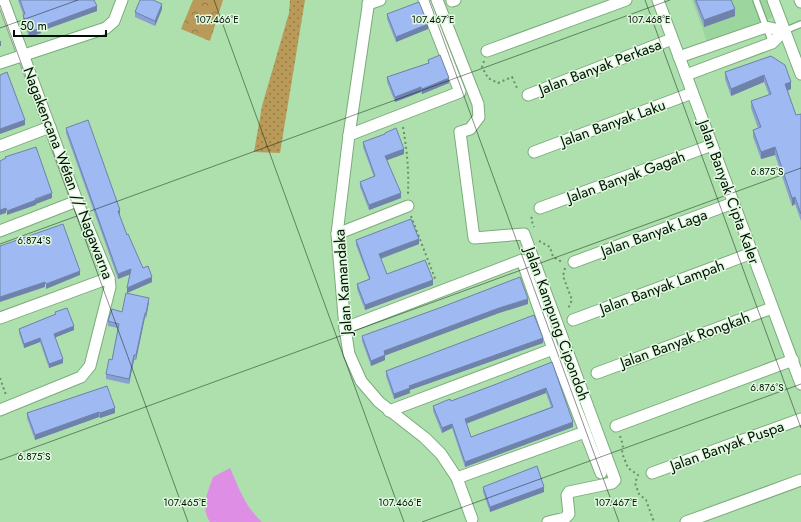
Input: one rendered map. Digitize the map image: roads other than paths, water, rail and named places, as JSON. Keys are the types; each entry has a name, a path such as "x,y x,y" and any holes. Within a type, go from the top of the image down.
{"street":[{"name":"Nagakencana Wétan // Nagawarna","path":"3,0 77,201 109,278 110,287 90,366 81,377 5,408"},
{"path":"0,63 23,54 106,28 114,21 122,0"},
{"path":"368,2 380,0"},
{"path":"349,135 460,92 424,0"},
{"name":"Jalan Kampung Cipondoh","path":"437,0 478,104 479,117 470,129 460,132 474,238 524,234 615,480 612,483 568,492 569,514 565,518 548,522"},
{"path":"487,52 626,0"},
{"name":"Jalan Banyak Cipta Kaler","path":"658,0 801,384"},
{"path":"772,0 801,74"},
{"name":"Jalan Kamandaka","path":"368,2 349,135 337,234 345,328 349,354 361,381 379,402 425,438 441,454 457,478 472,519"},
{"path":"679,57 766,27 784,31"},
{"path":"686,75 772,43 784,31"},
{"name":"Jalan Banyak Perkasa","path":"528,95 672,39"},
{"name":"Jalan Banyak Laku","path":"534,152 692,93"},
{"path":"0,146 50,127"},
{"name":"Jalan Banyak Gagah","path":"540,208 712,145"},
{"path":"0,231 77,201"},
{"name":"Jalan Banyak Laga","path":"574,262 733,204"},
{"path":"337,234 408,206"},
{"name":"Jalan Banyak Lampah","path":"573,320 752,254"},
{"path":"345,328 522,260 553,349 601,473"},
{"path":"0,318 109,278"},
{"name":"Jalan Banyak Rongkah","path":"597,373 772,308"},
{"path":"389,411 553,349"},
{"path":"616,426 793,360"},
{"name":"Jalan Banyak Puspa","path":"652,473 801,419"},
{"path":"457,478 585,432"},
{"path":"686,522 801,480"}],"lane":[{"path":"756,0 772,43"},
{"path":"784,31 801,24"}]}
